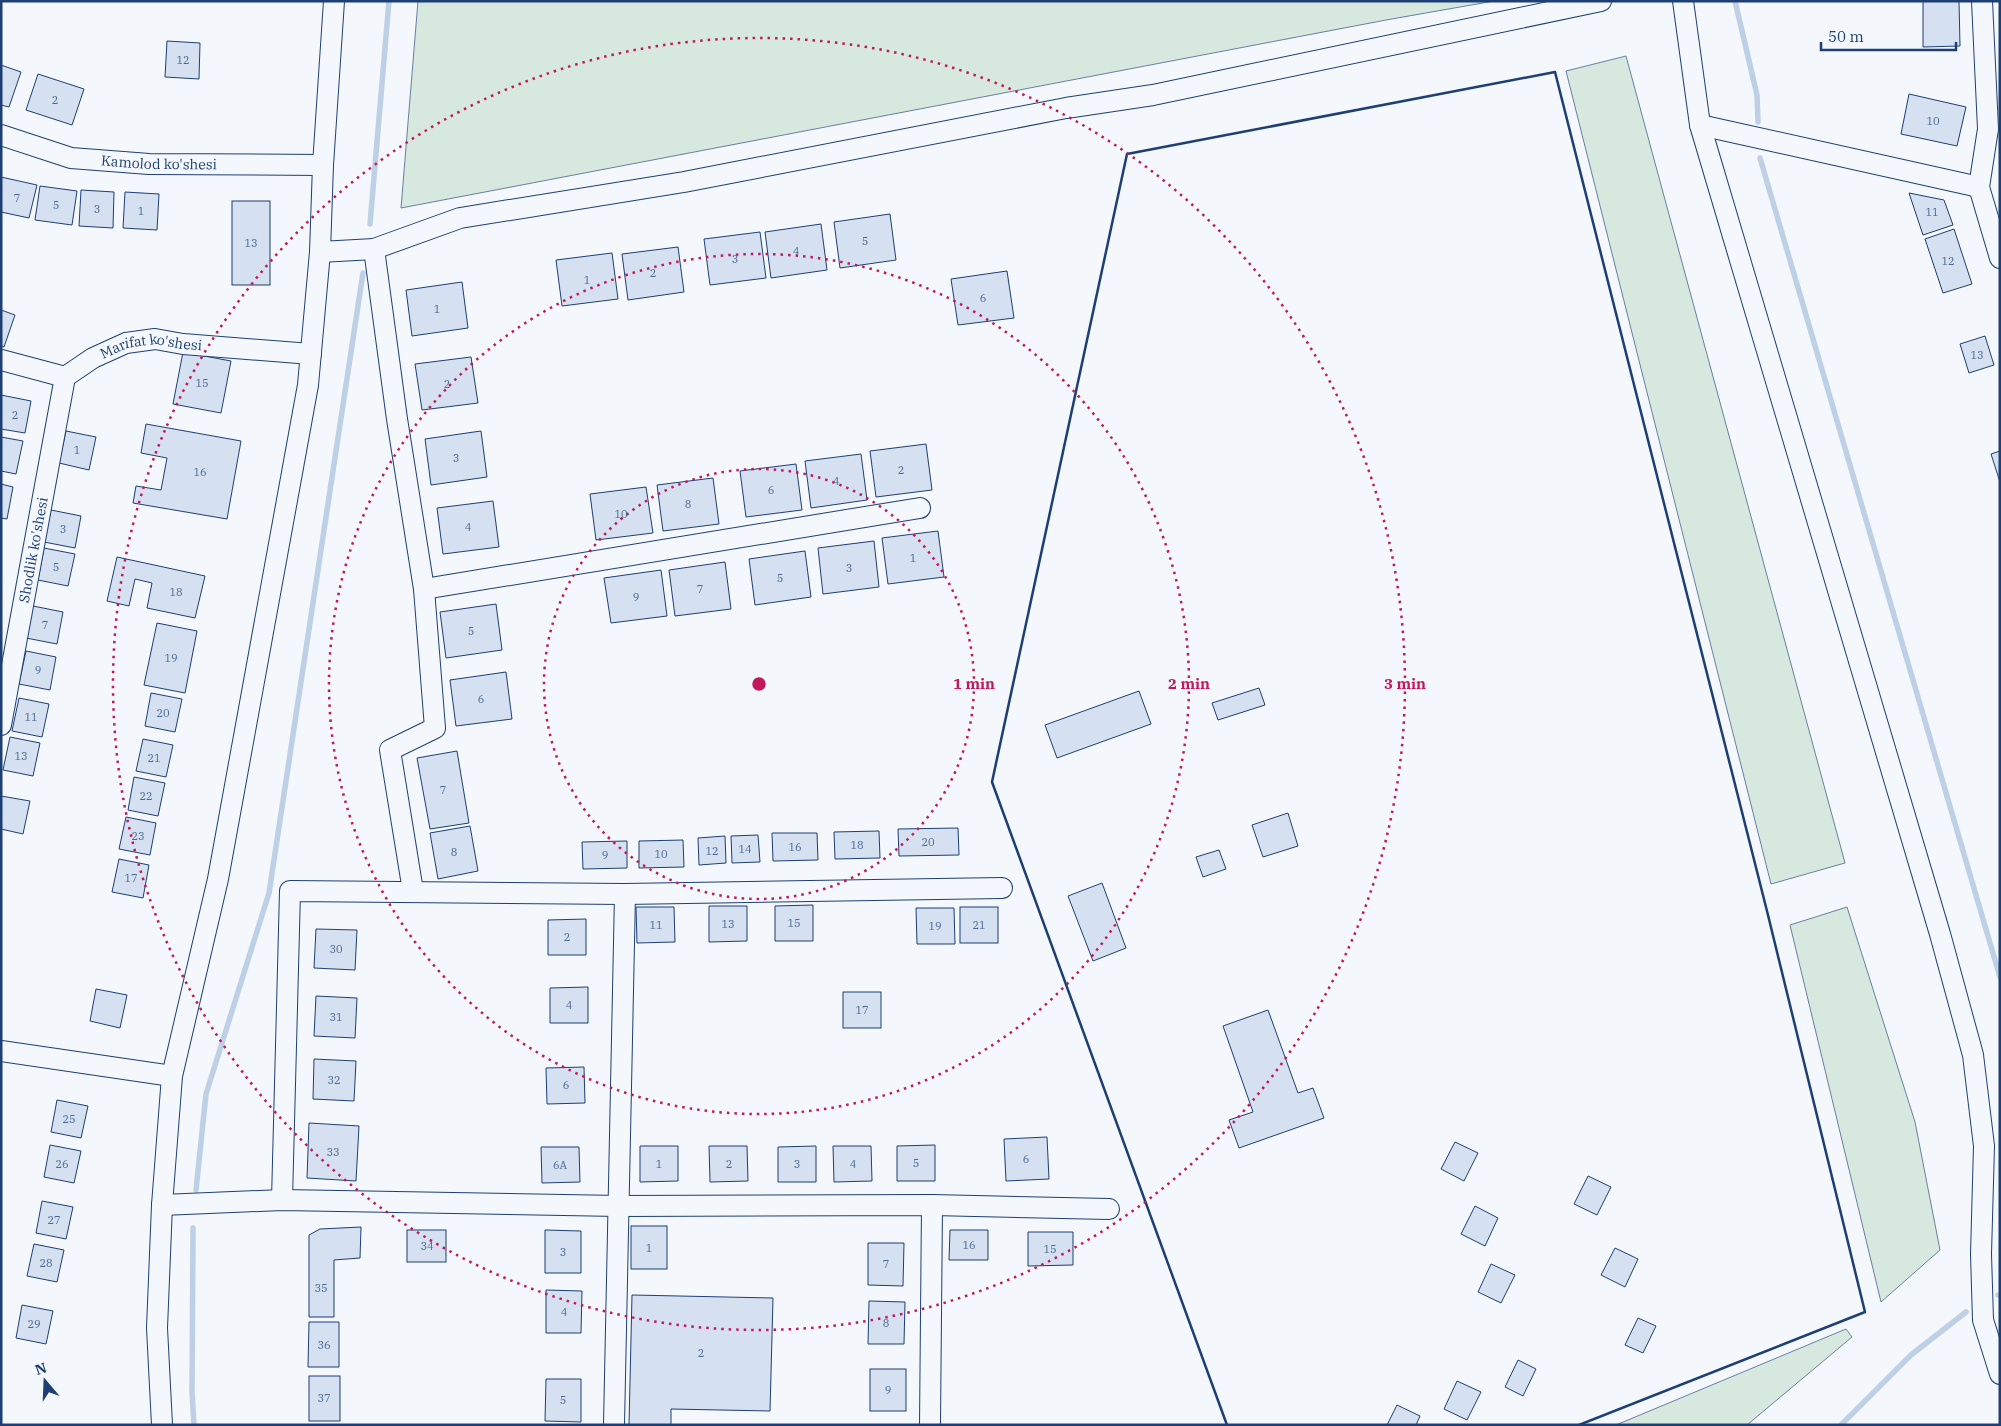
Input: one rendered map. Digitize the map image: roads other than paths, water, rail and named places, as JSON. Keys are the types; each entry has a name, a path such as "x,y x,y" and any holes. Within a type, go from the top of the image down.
{"street":[{"path":"162,1425 157,1328 162,1205 172,1076 219,870 308,385 320,252 323,165 334,1"},
{"path":"320,252 374,249 460,218 684,182 1066,108 1153,95 1602,1"},
{"path":"1683,1 1700,125 1940,934 1974,1055 1984,1146 1981,1254 1983,1320 2000,1374"},
{"path":"1988,7 1988,129 1979,187 2000,258"},
{"path":"1700,125 1979,187"},
{"name":"Kamolod ko'shesi","path":"1,135 71,158 149,164 323,165"},
{"path":"374,249 397,419 424,589 435,728 390,750 413,891"},
{"name":"Marifat ko'shesi","path":"65,376 92,358 126,343 154,339 183,344 311,354"},
{"path":"1,360 65,376"},
{"name":"Shodlik ko'shesi","path":"1,725 65,376"},
{"path":"424,589 920,508"},
{"path":"282,1200 290,891 625,894 1002,888"},
{"path":"614,1425 625,894"},
{"path":"1,1051 172,1076"},
{"path":"162,1205 282,1200 619,1206 932,1205 1109,1209"},
{"path":"930,1425 932,1205"}],"waterway":[{"path":"370,224 389,1"},
{"path":"1735,1 1757,95 1758,122"},
{"path":"1760,158 2000,977"},
{"path":"196,1190 206,1094 269,893 363,273"},
{"path":"193,1228 192,1392 194,1425"},
{"path":"1841,1425 1911,1355 1966,1312"}]}
